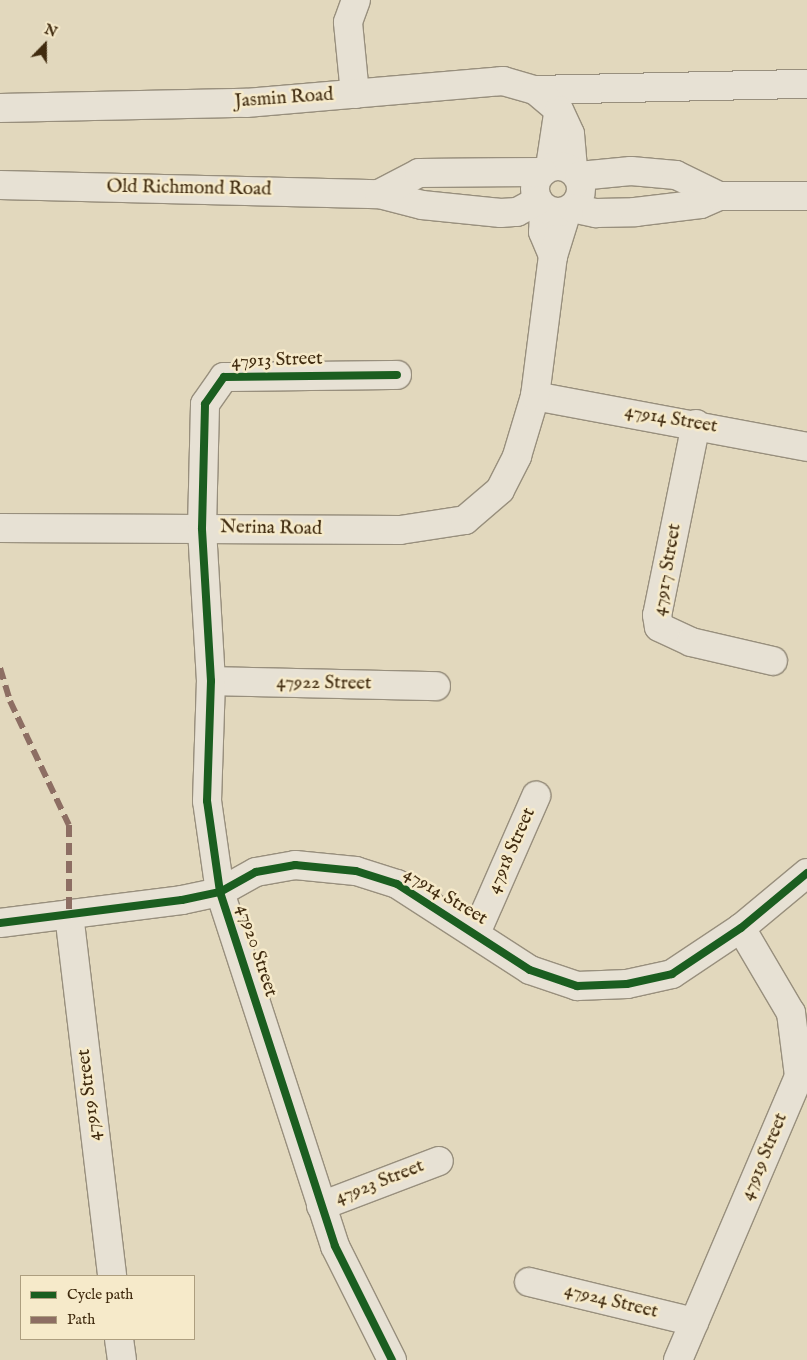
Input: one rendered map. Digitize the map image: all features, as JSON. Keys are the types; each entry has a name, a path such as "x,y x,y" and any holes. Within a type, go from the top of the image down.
{"street":[{"path":"355,94 348,22 356,0"},
{"name":"Jasmin Road","path":"0,108 246,103 503,81 535,90 559,110 562,172"},
{"path":"535,90 807,84"},
{"name":"Old Richmond Road","path":"379,194 420,173 631,171 676,176 719,196"},
{"path":"534,396 553,256 555,207 535,186 562,172 582,193 555,207"},
{"name":"Old Richmond Road","path":"0,185 379,194 422,205 501,213 555,207 596,213 635,212 701,204 719,196 807,196"},
{"name":"47913 Street","path":"202,528 205,404 224,377 396,374"},
{"name":"47914 Street","path":"534,396 696,424 807,446"},
{"name":"Nerina Road","path":"0,528 400,530 465,520 500,490 518,456 534,396"},
{"name":"47917 Street","path":"696,424 658,615 659,627 691,642 774,661"},
{"name":"47920 Street","path":"202,528 212,681 207,801 220,892 335,1246 392,1360"},
{"name":"47922 Street","path":"212,681 436,686"},
{"name":"47918 Street","path":"476,933 536,796"},
{"name":"47914 Street","path":"0,923 220,892 256,872 295,865 356,870 396,884 476,933 530,970 577,986 627,984 672,974 741,928 807,873"},
{"name":"47919 Street","path":"69,914 112,1275"},
{"name":"47919 Street","path":"678,1360 799,1076 792,1013 741,928"},
{"name":"47923 Street","path":"321,1206 439,1161"},
{"name":"47924 Street","path":"529,1282 694,1322"},
{"path":"119,1340 122,1360"}],"marked path":[{"path":"0,668 10,701 69,825 69,914"}],"cycle path":[{"path":"392,1360 335,1246 220,892 207,801 211,681 202,528 205,404 224,377 397,375"},
{"path":"0,923 182,900 220,892 256,872 295,865 356,871 397,884 530,970 577,986 627,984 672,974 741,928 807,873"}]}
